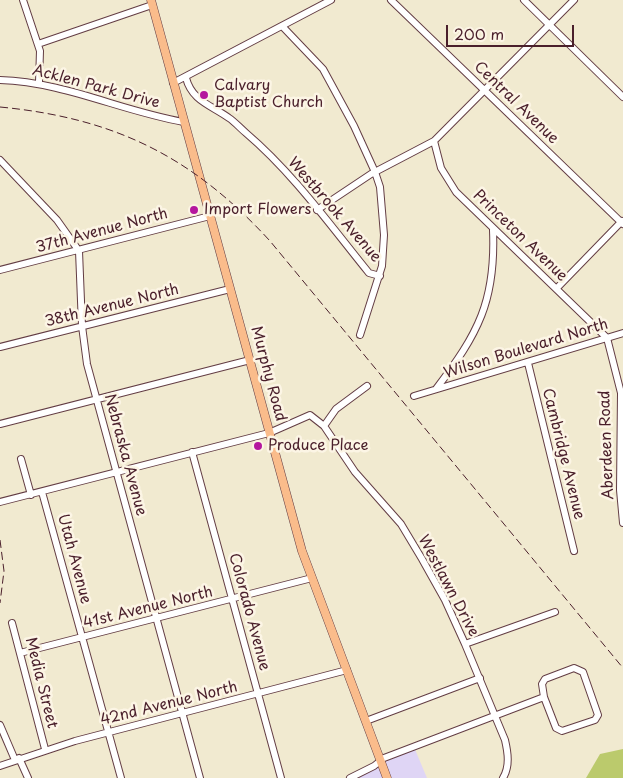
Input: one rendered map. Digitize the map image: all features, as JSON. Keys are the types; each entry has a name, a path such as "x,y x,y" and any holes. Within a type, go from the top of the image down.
{"main road":[{"name":"Murphy Road","path":"151,3 302,551 388,778"}],"street":[{"path":"24,0 41,56 39,82"},
{"path":"174,84 331,0"},
{"name":"Central Avenue","path":"391,0 622,222"},
{"path":"524,0 623,97"},
{"path":"317,210 375,172 434,142 450,123 485,91 574,0"},
{"path":"38,44 151,3"},
{"path":"282,26 323,69 354,126 375,172 384,212 384,235 380,276 360,335"},
{"name":"Westbrook Avenue","path":"186,78 192,93 198,100 229,118 258,143 290,177 370,272 380,276"},
{"name":"Acklen Park Drive","path":"0,80 39,82 159,118 184,122"},
{"name":"Princeton Avenue","path":"434,142 441,168 456,192 557,288 606,338"},
{"path":"0,160 56,220 79,251"},
{"name":"37th Avenue North","path":"0,270 210,216"},
{"path":"557,288 622,222"},
{"path":"436,389 462,356 476,333 484,312 492,277 494,230"},
{"name":"Nebraska Avenue","path":"79,251 82,326 88,364 200,778"},
{"name":"38th Avenue North","path":"0,347 230,289"},
{"name":"Wilson Boulevard North","path":"414,396 623,334"},
{"name":"Aberdeen Road","path":"606,338 622,393 620,490 623,523"},
{"path":"0,424 250,360"},
{"name":"Cambridge Avenue","path":"528,362 574,551"},
{"path":"0,502 270,433 310,415 324,426 336,409 367,386"},
{"name":"Westlawn Drive","path":"324,426 355,472 401,524 445,600 495,714 508,752 507,772 503,778"},
{"name":"Colorado Avenue","path":"192,452 281,778"},
{"path":"21,458 31,495"},
{"name":"Utah Avenue","path":"42,492 121,778"},
{"name":"41st Avenue North","path":"20,653 312,578"},
{"path":"465,644 555,612"},
{"name":"Media Street","path":"12,624 44,750"},
{"path":"574,668 579,668 598,715 595,720 562,730 556,728 544,697 542,684 545,680 574,668"},
{"name":"42nd Avenue North","path":"0,766 44,750 108,732 347,670"},
{"path":"366,721 480,678"},
{"path":"350,778 381,761 495,714 544,697"},
{"path":"0,725 28,778"}],"shaded area":[{"path":"414,747 427,778 350,778"}],"green space":[{"path":"623,749 623,778 586,778 600,754"}],"railway":[{"path":"0,107 41,112 79,121 115,132 148,146 180,164 241,211 270,241 623,668"},
{"path":"0,540 4,571 0,603"}],"place":[{"name":"Calvary Baptist Church","path":"204,95"},
{"name":"Import Flowers","path":"194,210"},
{"name":"Produce Place","path":"258,446"}]}
